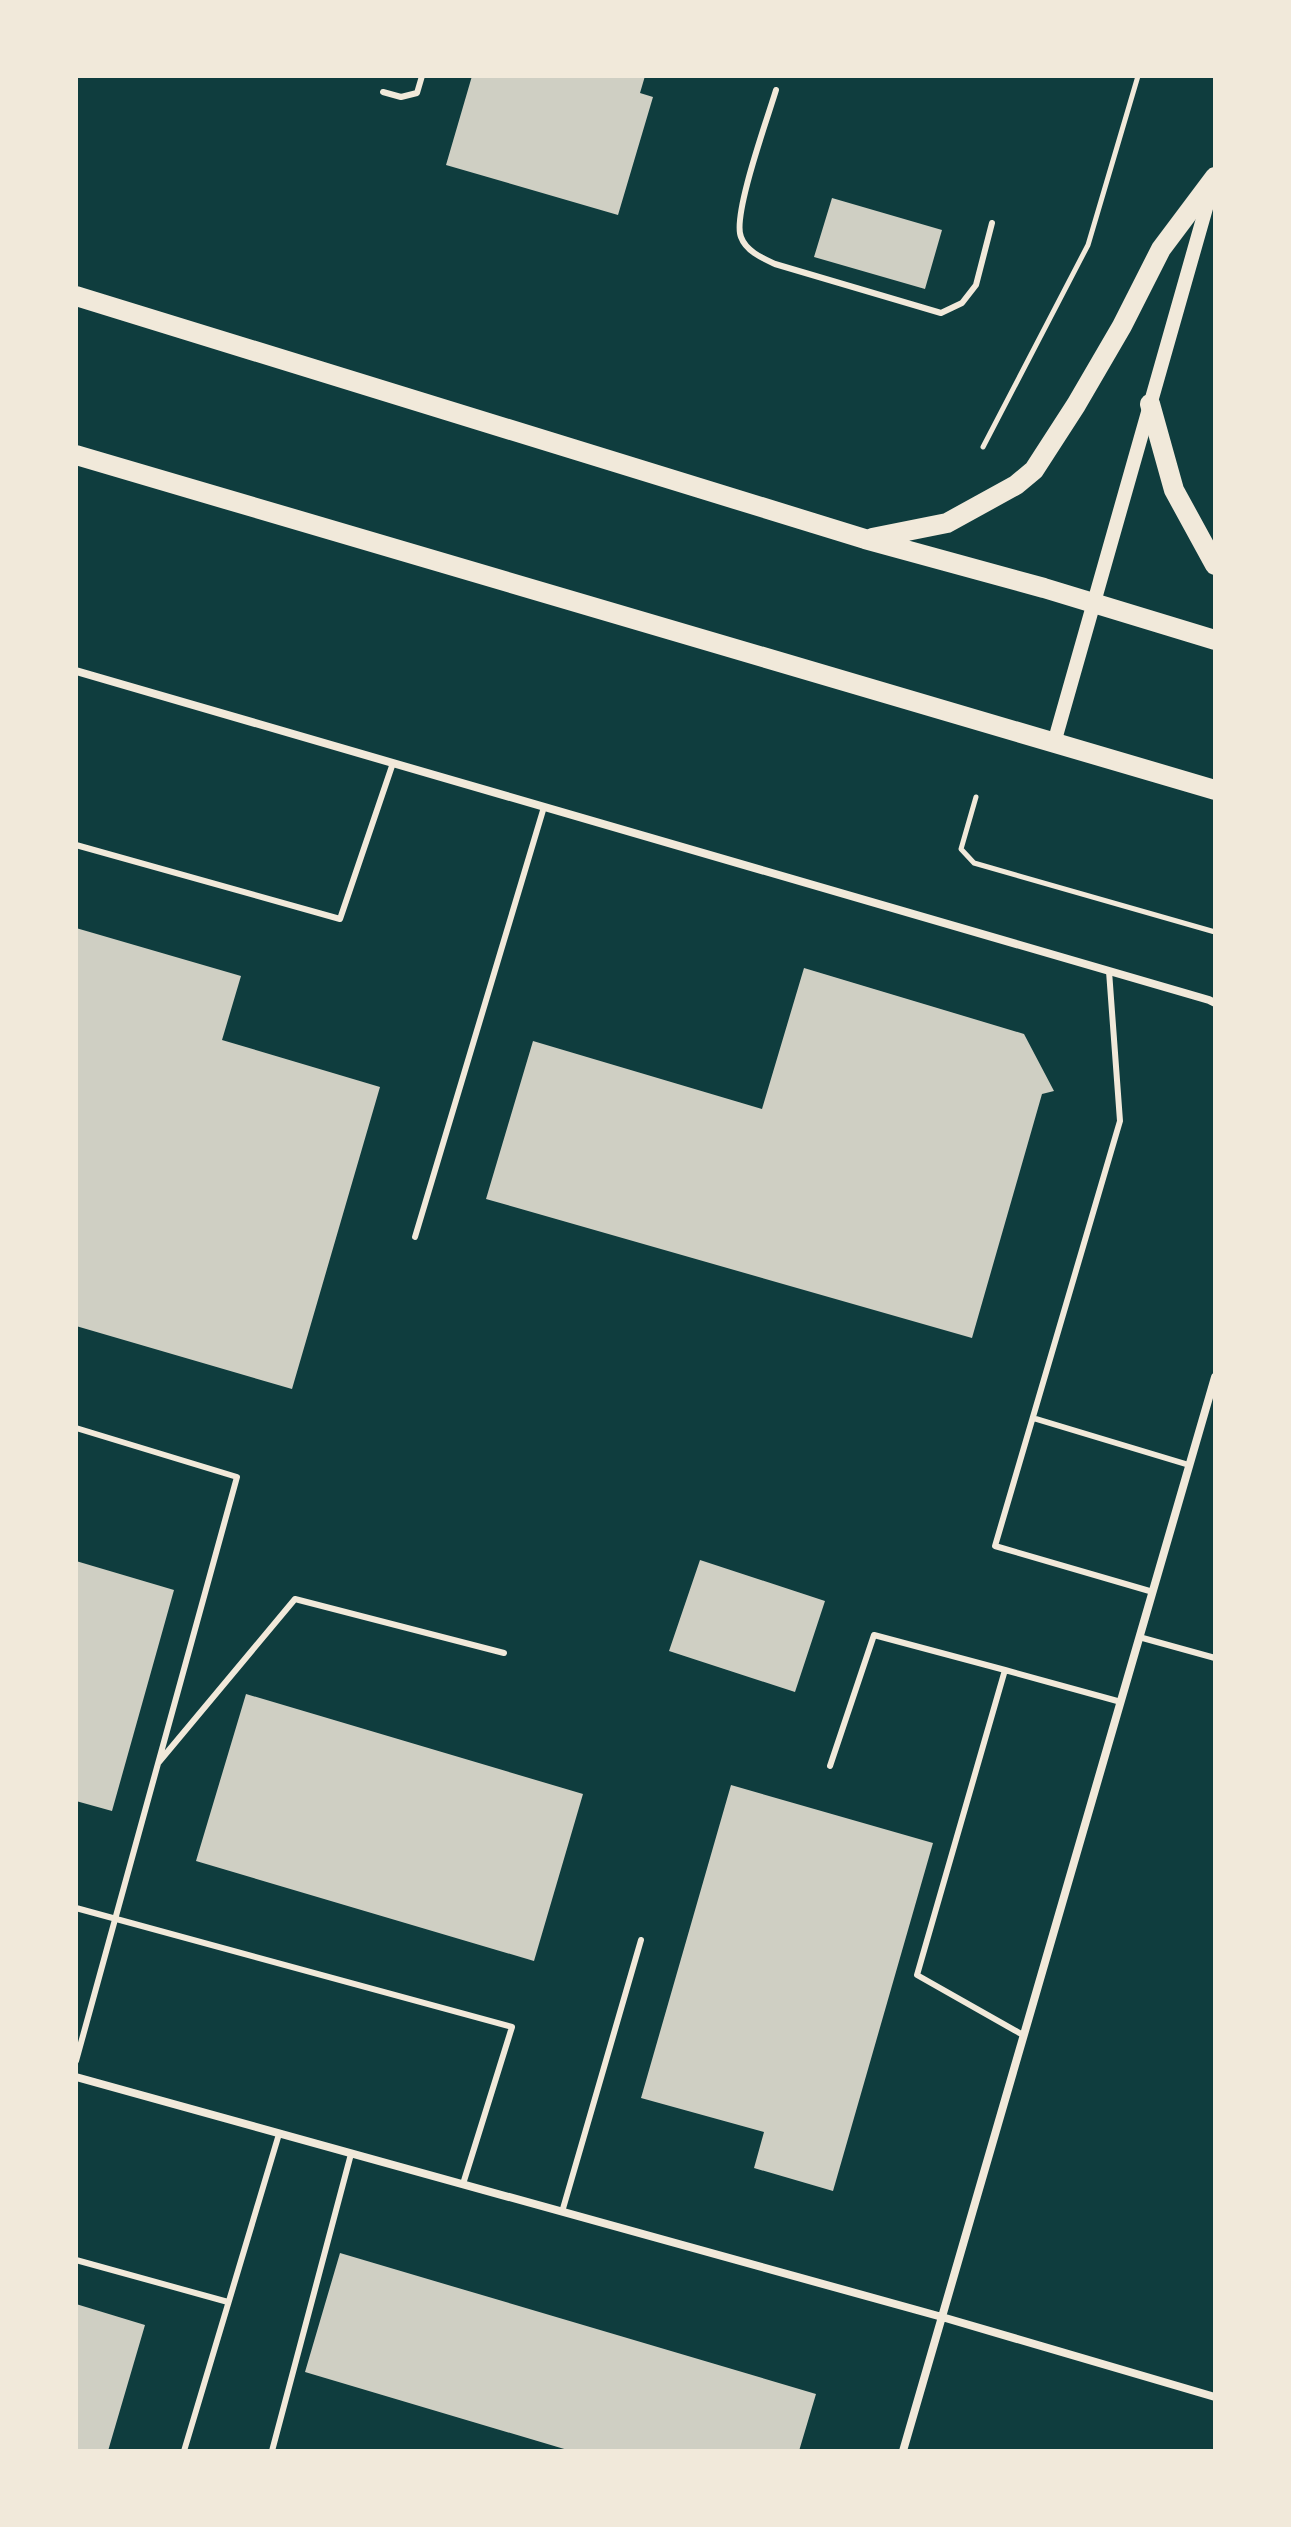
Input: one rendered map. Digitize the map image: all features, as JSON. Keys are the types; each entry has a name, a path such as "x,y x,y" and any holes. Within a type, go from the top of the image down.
{"main road":[{"path":"865,539 947,523 1016,485 1034,470 1122,326 1161,249 1215,176"},
{"path":"76,296 865,539 1215,640"},
{"path":"1150,404 1174,490 1215,565"},
{"path":"76,455 1215,790"}],"street":[{"path":"1054,743 1215,176"},
{"path":"76,671 1215,1003"},
{"path":"903,2451 1215,1377"},
{"path":"76,2077 942,2317 1215,2397"}],"lane":[{"path":"383,92 401,97 417,93 422,76"},
{"path":"776,90 740,213 740,237 754,254 775,264 941,313 962,303 976,285 992,223"},
{"path":"76,845 340,919 393,763"},
{"path":"415,1237 544,807"},
{"path":"1109,971 1120,1121 995,1546 1153,1592"},
{"path":"1033,1418 1189,1465"},
{"path":"76,1428 237,1477 76,2061"},
{"path":"157,1765 295,1599 504,1653"},
{"path":"830,1766 874,1635 1121,1702"},
{"path":"1139,1637 1215,1658"},
{"path":"1005,1670 917,1975 1023,2035"},
{"path":"76,1908 512,2027 463,2184"},
{"path":"562,2212 641,1940"},
{"path":"184,2451 279,2134"},
{"path":"272,2451 351,2154"},
{"path":"76,2260 228,2302"}],"path":[{"path":"983,447 1088,245 1138,76"},
{"path":"976,797 961,849 974,863 1215,932"}],"building":[{"path":"472,76 645,76 640,93 653,97 618,215 446,165"},
{"path":"832,198 942,230 925,289 814,257"},
{"path":"76,928 241,976 222,1040 380,1087 292,1389 76,1326"},
{"path":"804,968 1024,1034 1054,1091 1042,1094 972,1338 486,1199 533,1041 762,1109"},
{"path":"700,1560 825,1601 795,1692 669,1651"},
{"path":"76,1561 174,1590 112,1811 76,1801"},
{"path":"246,1694 583,1794 534,1961 196,1861"},
{"path":"731,1785 933,1843 833,2191 754,2168 764,2132 641,2098"},
{"path":"340,2253 816,2394 799,2451 571,2451 305,2372"},
{"path":"76,2304 145,2325 108,2451 76,2451"}]}
